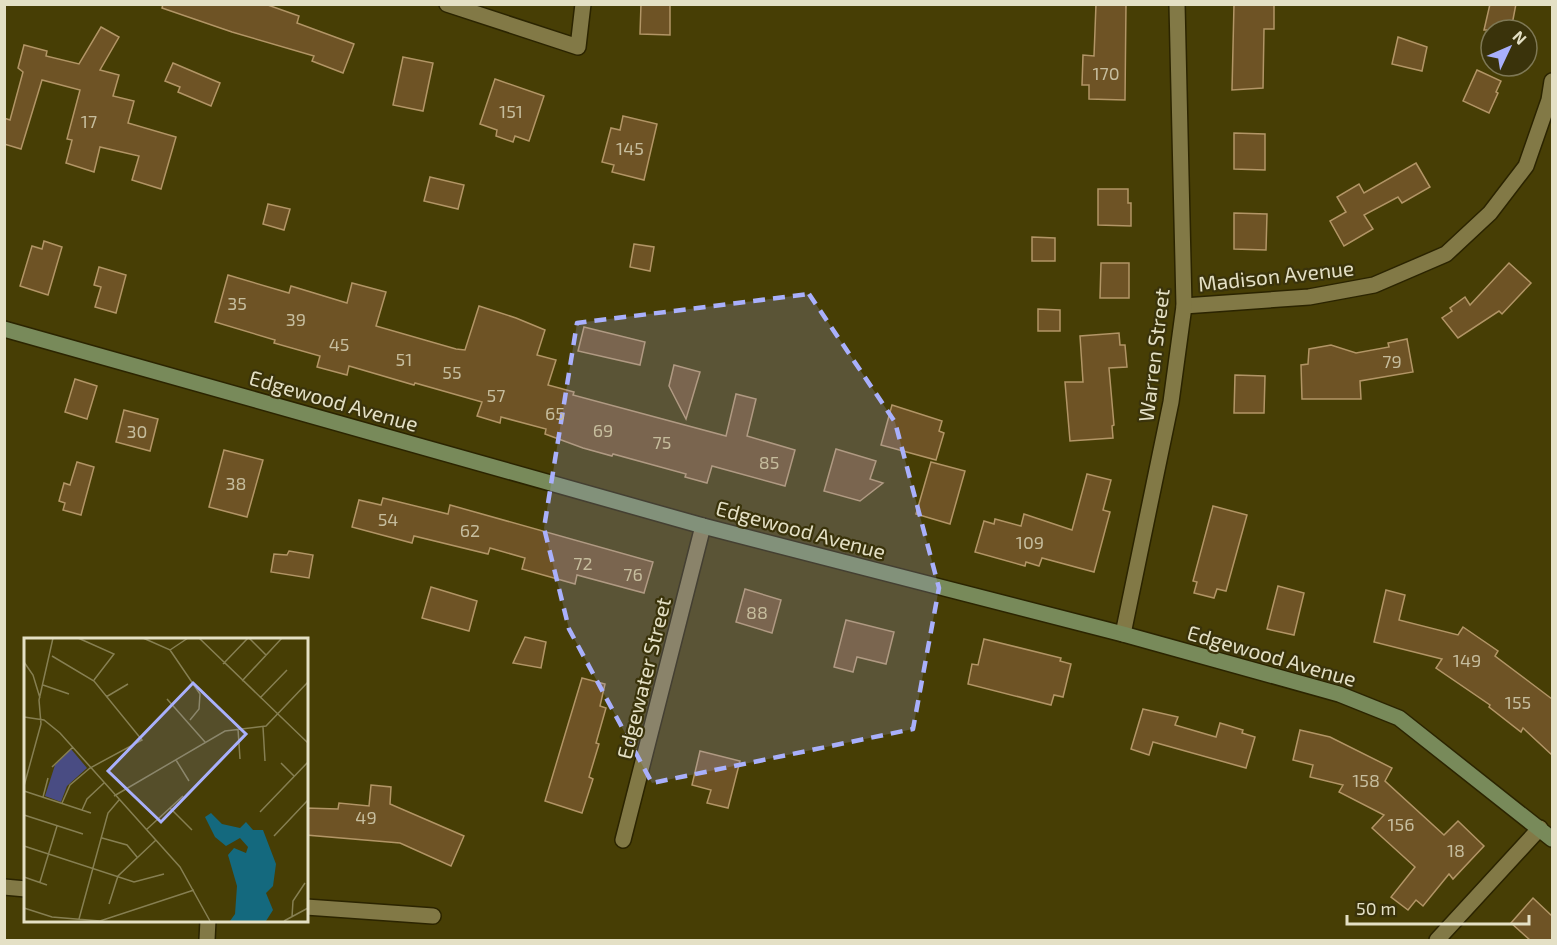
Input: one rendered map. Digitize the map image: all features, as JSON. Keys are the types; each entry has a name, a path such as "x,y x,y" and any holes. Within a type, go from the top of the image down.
{"street":[{"path":"447,4 578,47 583,4"},
{"name":"Warren Street","path":"1123,634 1172,402 1184,306 1177,4"},
{"name":"Madison Avenue","path":"1184,306 1309,297 1374,285 1446,254 1490,213 1526,166 1549,100 1552,81"},
{"name":"Edgewood Avenue","path":"4,329 703,526 1123,634 1339,694 1399,718 1552,839"},
{"name":"Edgewater Street","path":"623,840 703,526"},
{"path":"1437,940 1540,828"},
{"path":"4,887 24,889"},
{"path":"308,907 433,916"},
{"path":"207,940 208,921"}],"highlighted area":[{"path":"809,294 895,422 939,588 913,729 652,783 569,629 544,528 577,323"}],"building":[{"path":"163,4 265,4 299,16 297,23 354,44 343,73 312,61 314,56 232,32 162,8"},
{"path":"641,4 670,4 670,35 640,34"},
{"path":"1096,4 1126,4 1125,100 1089,99 1089,85 1082,85 1083,55 1094,56"},
{"path":"1234,4 1274,4 1274,29 1264,29 1263,88 1232,90"},
{"path":"1490,4 1516,4 1513,18 1487,18"},
{"path":"101,27 119,37 100,70 119,75 113,96 134,101 128,123 176,137 161,189 132,180 139,156 100,147 94,172 66,163 72,140 67,139 80,90 42,80 21,149 4,144 4,118 10,120 23,72 18,68 24,45 47,51 46,56 79,64"},
{"path":"1398,37 1427,47 1422,71 1392,64"},
{"path":"403,57 433,63 423,111 393,105"},
{"path":"173,63 220,83 211,106 178,92 180,87 165,81"},
{"path":"1477,70 1479,78 1494,78 1501,81 1489,113 1463,101"},
{"path":"495,79 544,96 529,141 515,136 513,142 496,136 497,130 480,124"},
{"path":"623,116 657,124 644,180 612,172 614,165 602,162 611,128 620,130"},
{"path":"1234,133 1265,134 1265,170 1234,169"},
{"path":"1416,163 1430,187 1402,203 1398,197 1364,215 1373,229 1344,246 1330,221 1346,212 1337,197 1359,184 1364,193"},
{"path":"430,177 464,185 458,209 424,201"},
{"path":"1098,189 1128,189 1128,203 1131,203 1131,226 1098,225"},
{"path":"268,204 290,209 284,230 263,224"},
{"path":"1234,213 1267,214 1266,250 1234,249"},
{"path":"1032,237 1055,238 1055,261 1032,261"},
{"path":"44,241 62,247 48,295 20,286 32,246 42,249"},
{"path":"634,244 654,247 650,271 630,267"},
{"path":"1101,263 1129,263 1129,298 1100,298"},
{"path":"1509,263 1531,283 1502,314 1499,311 1458,338 1442,318 1452,311 1450,308 1465,297 1470,305"},
{"path":"99,267 126,275 116,313 95,307 101,287 94,285"},
{"path":"228,275 289,293 291,286 347,303 352,283 386,292 376,326 456,349 465,350 479,306 545,330 537,355 556,360 548,385 574,392 573,395 726,436 736,394 756,399 747,436 795,450 785,486 712,466 707,483 685,477 686,474 583,448 545,434 546,429 501,417 500,423 477,416 482,402 349,366 347,375 317,367 320,356 274,343 275,340 215,322"},
{"path":"1038,309 1060,310 1060,331 1038,331"},
{"path":"584,327 645,342 640,365 578,351"},
{"path":"1119,333 1120,345 1125,345 1127,367 1109,368 1113,438 1070,441 1065,382 1083,382 1080,336"},
{"path":"1407,339 1413,372 1360,381 1361,399 1302,399 1301,365 1308,364 1309,349 1331,345 1356,353 1389,347 1388,343"},
{"path":"674,365 700,372 686,419 669,386"},
{"path":"1235,375 1265,376 1264,413 1234,413"},
{"path":"75,379 97,386 87,419 65,412"},
{"path":"892,405 942,421 939,431 944,433 936,460 881,445"},
{"path":"124,410 158,419 150,451 116,442"},
{"path":"836,449 876,461 870,479 883,483 860,501 824,491"},
{"path":"224,450 263,460 247,517 209,507"},
{"path":"77,462 94,467 81,515 63,510 65,503 59,501 64,483 70,485"},
{"path":"931,462 965,471 950,524 916,514"},
{"path":"1087,474 1111,480 1103,510 1110,512 1094,572 1042,558 1039,566 1026,562 1025,566 975,552 984,521 994,524 995,519 1021,526 1024,514 1072,530"},
{"path":"383,498 448,514 450,505 653,562 644,593 577,575 575,584 522,569 525,558 490,548 488,554 414,536 412,543 352,527 359,500 381,505"},
{"path":"1213,506 1247,515 1226,591 1217,589 1214,598 1194,593 1197,582 1193,581"},
{"path":"289,551 313,555 309,578 271,572 274,554 287,555"},
{"path":"1278,586 1304,593 1294,635 1267,629"},
{"path":"431,587 477,601 469,631 422,618"},
{"path":"745,589 781,600 772,633 736,622"},
{"path":"1386,590 1405,595 1399,620 1458,635 1463,627 1498,651 1495,656 1552,699 1552,755 1523,728 1521,732 1489,707 1490,705 1436,668 1442,659 1374,642"},
{"path":"846,620 894,632 886,664 857,657 853,672 834,667"},
{"path":"525,637 546,642 541,668 513,663"},
{"path":"984,639 1061,658 1060,661 1071,664 1063,697 1054,695 1051,705 968,684 972,664 978,665"},
{"path":"582,678 605,684 600,706 606,708 596,743 599,744 589,777 593,779 582,813 545,801"},
{"path":"1143,709 1178,717 1175,725 1216,737 1220,723 1243,730 1242,733 1255,737 1246,768 1153,742 1149,755 1131,749"},
{"path":"1300,730 1330,737 1392,768 1385,781 1444,835 1458,821 1484,846 1453,879 1449,874 1423,906 1416,900 1408,910 1391,897 1415,867 1372,828 1384,815 1339,792 1343,785 1310,777 1313,765 1293,760"},
{"path":"700,751 740,761 728,808 707,803 711,790 692,785"},
{"path":"371,785 391,787 390,804 464,836 451,866 400,843 308,835 308,808 338,809 339,803 369,806"},
{"path":"1533,898 1552,916 1552,940 1530,940 1511,923"}]}
